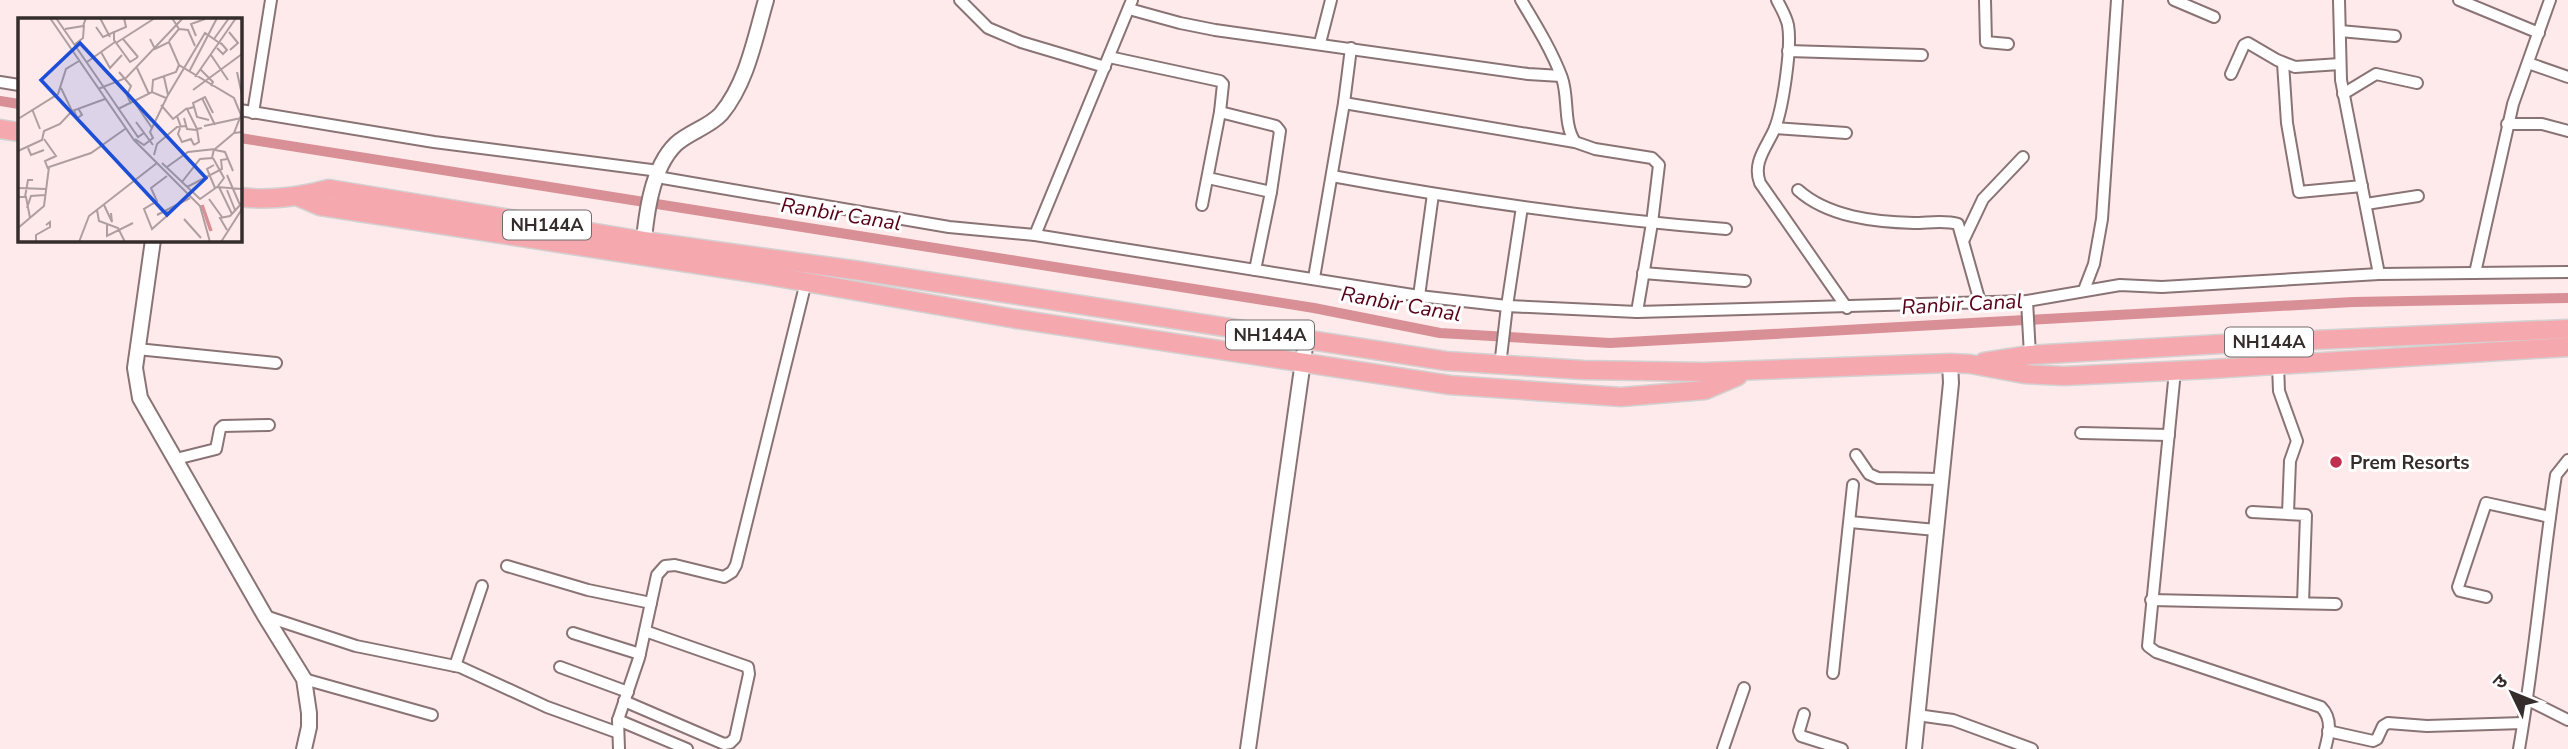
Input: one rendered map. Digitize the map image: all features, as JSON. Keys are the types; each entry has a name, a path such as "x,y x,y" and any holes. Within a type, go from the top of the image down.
{"highway":[{"path":"0,129 18,132"},
{"name":"NH144A","path":"242,197 299,197 320,206 643,249 854,270 1397,355 1501,358 1583,370 1754,372 1879,364 1970,364 2030,355 2568,329"},
{"name":"NH144A","path":"643,249 806,282"},
{"path":"806,282 1016,319 1450,385 1621,397 1705,390 1754,372"},
{"path":"1970,364 2041,376 2175,371 2568,346"}],"street":[{"path":"253,113 271,0"},
{"path":"643,249 658,174 665,157 677,143 714,120 724,109 750,57 766,0"},
{"path":"960,0 988,28 1021,42 1107,62 1220,81 1224,85 1202,205"},
{"path":"1320,43 1331,0"},
{"path":"1521,0 1562,76 1570,130 1575,142"},
{"path":"1777,0 1787,22 1788,51 1780,110 1757,167 1760,183 1847,308"},
{"path":"1985,0 1986,42 2008,44"},
{"path":"2084,290 2094,264 2102,219 2117,0"},
{"path":"2174,0 2214,17"},
{"path":"2339,0 2343,94 2379,274"},
{"path":"2459,0 2539,33"},
{"path":"2475,273 2507,124 2550,0"},
{"path":"1035,235 1131,4 1203,28 1528,74 1562,76"},
{"path":"2340,31 2395,36"},
{"path":"2231,74 2246,43 2283,63 2295,66 2340,64"},
{"path":"1314,278 1351,48"},
{"path":"1788,51 1922,55"},
{"path":"2283,63 2287,123 2298,191 2362,186"},
{"path":"2528,63 2568,77"},
{"path":"2343,94 2376,74 2417,83"},
{"path":"0,82 18,85"},
{"path":"1344,103 1575,142 1595,149 1656,159 1659,165 1652,223 1637,312"},
{"path":"242,110 658,174 949,227 1035,235 1419,296 1507,306 1637,312 1847,308 1980,302 2027,307 2084,290 2120,285 2162,287 2379,274 2568,272"},
{"path":"1220,112 1278,129 1280,136 1255,270"},
{"path":"2507,124 2542,124 2568,131"},
{"path":"1775,128 1846,133"},
{"path":"1964,239 1983,199 2023,157"},
{"path":"1332,176 1522,207 1726,229"},
{"path":"1208,178 1271,192"},
{"path":"1798,190 1839,213 1912,223 1956,222 1964,239 1980,302"},
{"path":"1419,296 1433,194"},
{"path":"2366,204 2418,196"},
{"path":"1501,358 1522,207"},
{"path":"153,242 135,368 140,398 304,679 309,720 304,749"},
{"path":"1643,273 1745,281"},
{"path":"619,749 617,726 640,654 657,575 665,566 675,565 724,576 732,572 736,565 806,282"},
{"path":"2027,307 2030,355"},
{"path":"1248,749 1306,340"},
{"path":"137,349 276,363"},
{"path":"1914,749 1925,716 1936,530 1951,383 1950,363"},
{"path":"2277,365 2279,391 2297,441 2290,461 2288,513"},
{"path":"2175,371 2147,641 2150,649 2315,704 2328,716 2325,749"},
{"path":"176,459 216,449 223,426 269,425"},
{"path":"2081,433 2169,435"},
{"path":"1856,455 1872,476 1942,479"},
{"path":"2519,749 2528,700 2556,475 2568,460"},
{"path":"1833,673 1853,485"},
{"path":"2486,597 2460,591 2458,587 2486,503 2550,517"},
{"path":"2252,512 2305,514 2308,517 2303,603"},
{"path":"1850,522 1936,530"},
{"path":"507,566 588,590 651,603"},
{"path":"455,666 482,586"},
{"path":"2151,600 2336,604"},
{"path":"265,616 356,646 455,666 547,706 687,749"},
{"path":"560,667 724,744 730,743 735,738 749,674 748,667 645,631"},
{"path":"573,634 640,654"},
{"path":"304,679 432,715"},
{"path":"1723,749 1744,688"},
{"path":"2528,700 2568,720"},
{"path":"1804,714 1799,733 1808,744 1842,749"},
{"path":"1925,716 1953,720 2032,749"},
{"path":"2328,731 2373,741 2388,723 2427,726 2523,723"}],"waterway":[{"name":"Ranbir Canal","path":"0,101 18,104"},
{"name":"Ranbir Canal","path":"242,138 1314,308 1440,333 1610,343 2353,302 2568,298"}],"place":[{"name":"Prem Resorts","path":"2336,462"}]}
